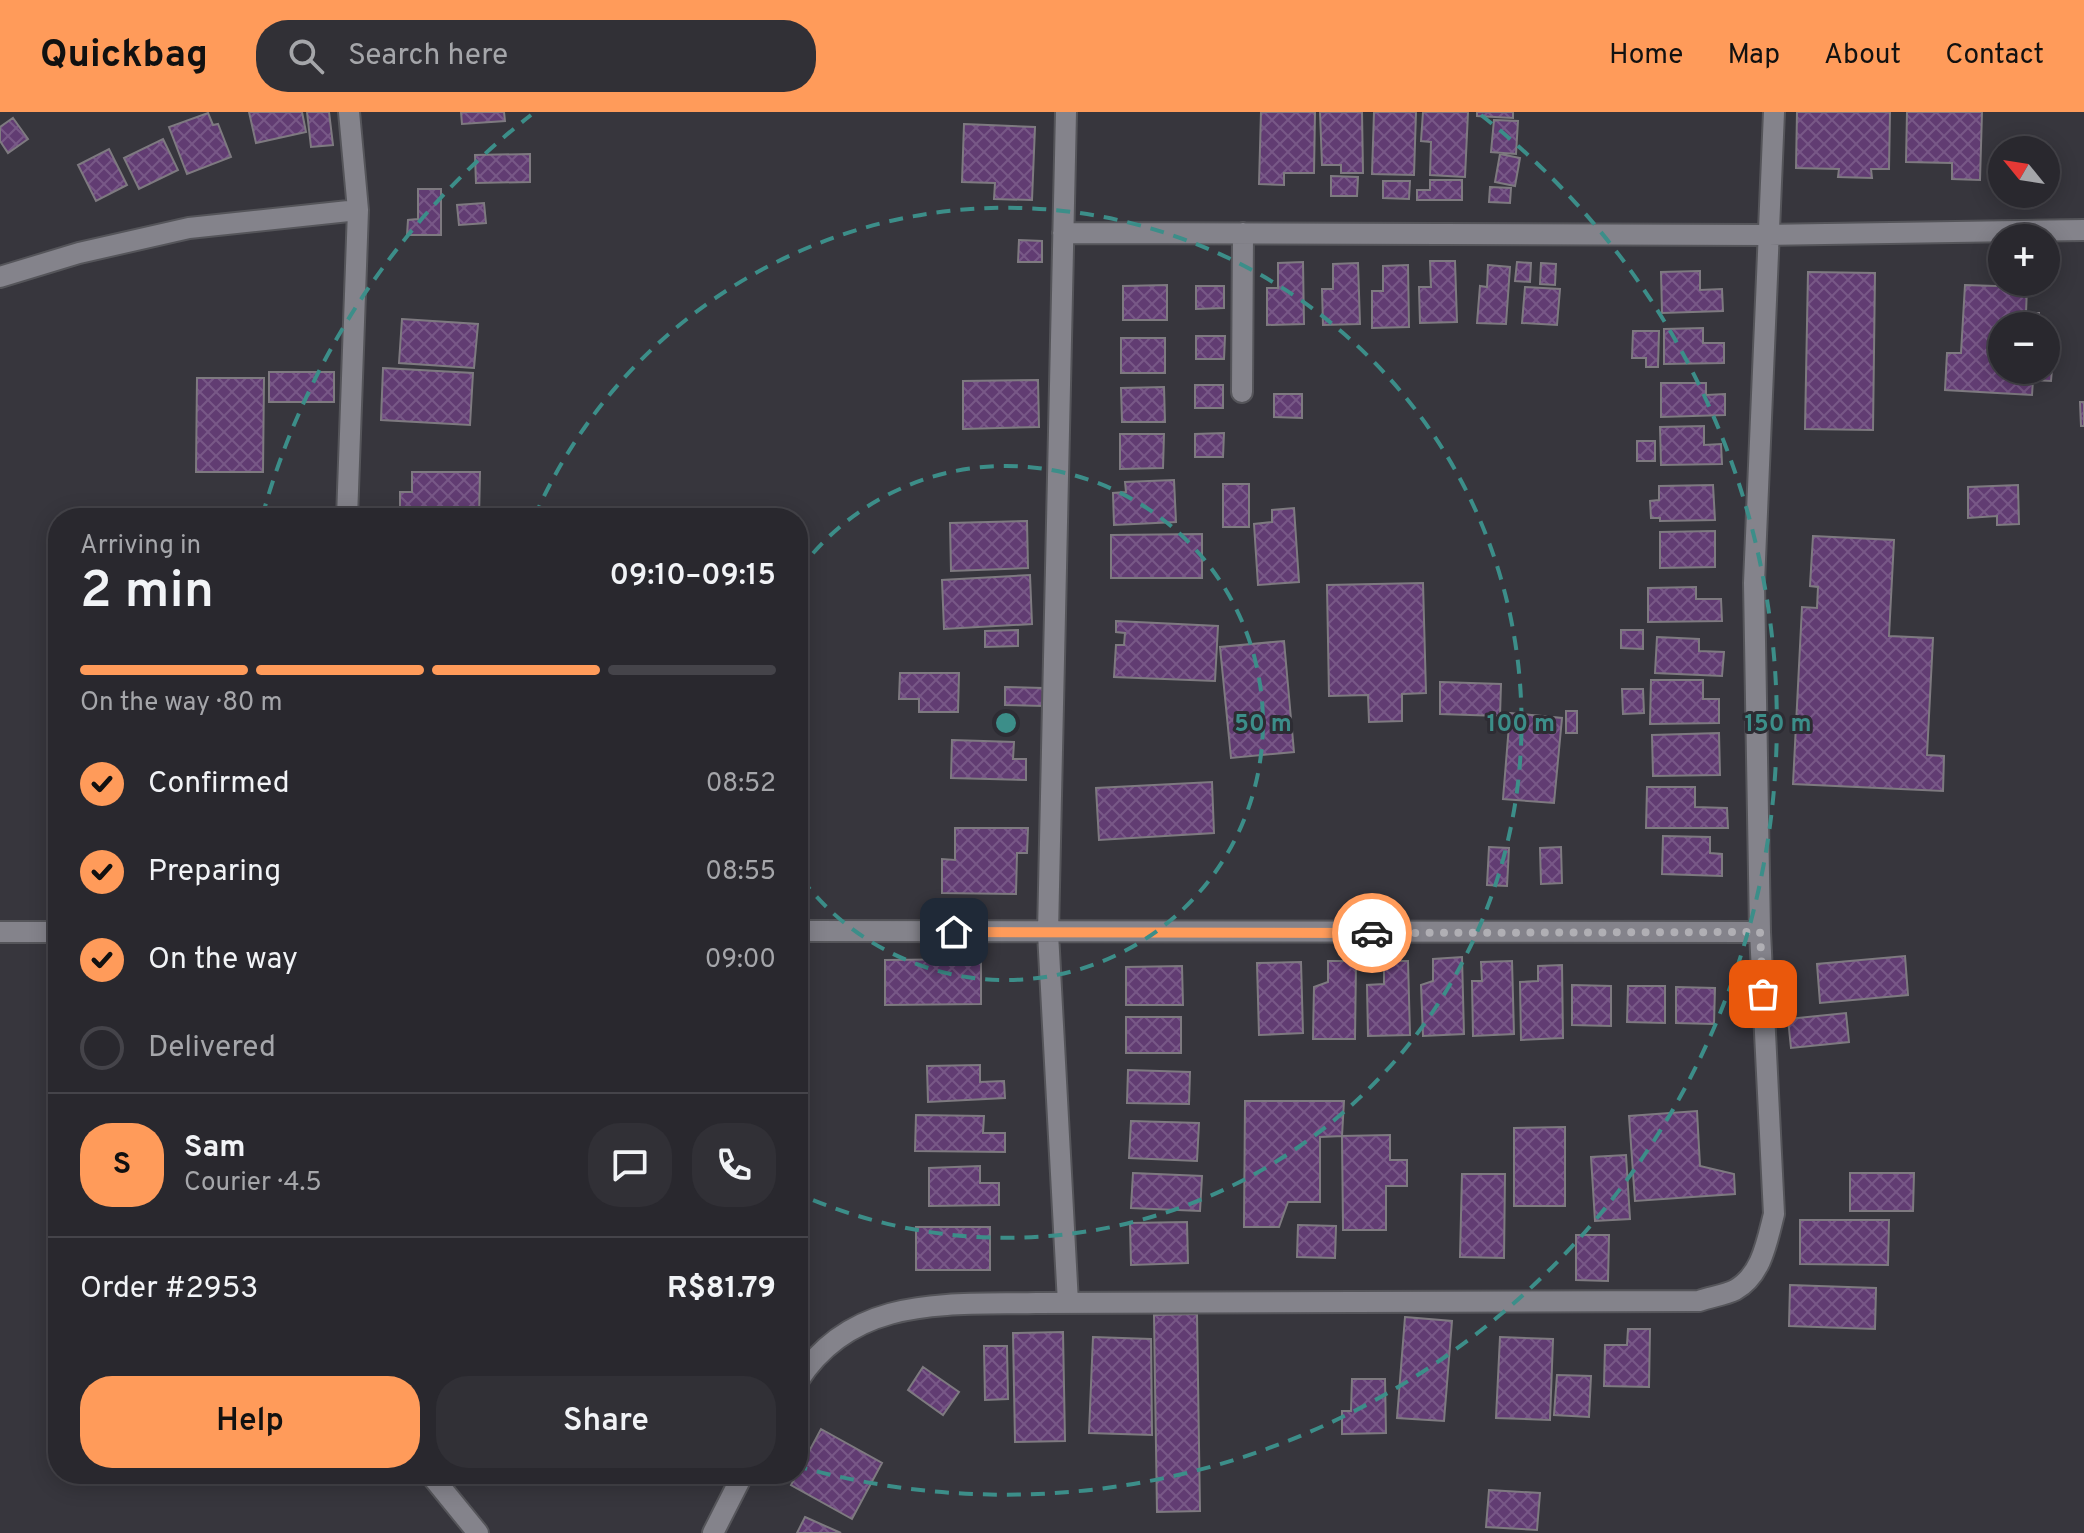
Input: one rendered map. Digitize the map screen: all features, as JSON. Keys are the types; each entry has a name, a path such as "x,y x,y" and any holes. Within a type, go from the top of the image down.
{"street":[{"path":"347,508 358,210 349,112"},
{"path":"1066,112 1048,933 1068,1303"},
{"path":"808,1365 831,1341 866,1320 926,1306 1699,1301 1735,1290 1751,1277 1764,1254 1774,1214 1760,932 1754,583 1774,112"},
{"path":"0,277 79,253 189,228 358,210"},
{"path":"1063,233 1769,235 2084,230"},
{"path":"1242,392 1243,233"},
{"path":"808,931 1760,932"},
{"path":"0,932 48,932"},
{"path":"438,1484 478,1533"},
{"path":"713,1533 738,1484"}],"building":[{"path":"249,112 302,112 306,132 256,143"},
{"path":"307,112 329,112 333,145 311,147"},
{"path":"461,112 504,112 505,121 462,124"},
{"path":"1261,112 1315,112 1314,173 1284,173 1284,185 1259,184"},
{"path":"1320,112 1362,112 1363,173 1341,173 1341,165 1322,165"},
{"path":"1374,112 1416,112 1414,175 1372,174"},
{"path":"1423,112 1468,112 1465,177 1430,175 1431,142 1421,141"},
{"path":"1477,112 1513,112 1513,118 1477,116"},
{"path":"1797,112 1890,112 1889,169 1871,169 1872,178 1838,177 1839,169 1796,168"},
{"path":"1907,112 1982,112 1980,180 1952,179 1952,163 1906,162"},
{"path":"208,113 213,125 218,124 231,157 187,174 169,127"},
{"path":"13,118 28,139 8,153 0,141 0,127"},
{"path":"1494,120 1518,121 1516,154 1491,152"},
{"path":"964,124 1035,127 1032,200 994,199 995,183 962,182"},
{"path":"163,139 178,170 139,189 124,158"},
{"path":"109,149 127,185 96,201 78,165"},
{"path":"530,154 530,182 476,183 475,155"},
{"path":"1500,154 1520,158 1515,186 1495,182"},
{"path":"1331,176 1358,177 1357,196 1331,196"},
{"path":"1430,180 1462,180 1462,200 1417,200 1417,190 1430,190"},
{"path":"1383,181 1410,181 1409,199 1383,198"},
{"path":"1490,187 1511,188 1510,203 1489,202"},
{"path":"418,189 441,189 441,235 407,235 408,220 418,219"},
{"path":"484,203 486,223 459,225 457,205"},
{"path":"1019,240 1042,241 1042,262 1018,262"},
{"path":"1430,261 1455,261 1457,322 1420,323 1419,287 1431,287"},
{"path":"1303,262 1304,324 1267,325 1267,288 1278,288 1278,263"},
{"path":"1517,262 1531,263 1530,282 1515,281"},
{"path":"1358,263 1360,324 1323,325 1322,289 1333,289 1333,264"},
{"path":"1541,263 1556,264 1555,285 1540,284"},
{"path":"1408,265 1409,327 1372,328 1372,291 1383,291 1383,266"},
{"path":"1488,265 1510,267 1506,324 1477,323 1480,286 1487,287"},
{"path":"1700,271 1700,290 1722,289 1723,311 1662,313 1661,272"},
{"path":"1808,272 1875,273 1873,430 1805,429"},
{"path":"1167,285 1167,320 1123,320 1123,286"},
{"path":"1965,285 1988,286 1988,296 2027,296 2026,312 1988,312 1988,384 2033,384 2032,395 1945,390 1947,353 1961,353"},
{"path":"1196,286 1224,286 1224,308 1196,309"},
{"path":"1525,287 1560,289 1557,325 1522,323"},
{"path":"402,319 478,324 474,368 399,363"},
{"path":"1703,328 1703,343 1724,343 1724,363 1664,364 1664,329"},
{"path":"1633,331 1659,331 1658,367 1646,367 1646,358 1632,358"},
{"path":"1196,336 1225,336 1224,359 1196,359"},
{"path":"1121,338 1165,338 1165,373 1121,373"},
{"path":"383,368 473,373 470,425 381,420"},
{"path":"269,372 334,372 334,402 269,402"},
{"path":"197,378 264,378 263,472 196,472"},
{"path":"1038,380 1039,427 963,429 963,381"},
{"path":"1661,383 1706,383 1706,395 1725,394 1725,415 1661,417"},
{"path":"1195,385 1223,385 1223,408 1195,408"},
{"path":"1164,387 1165,422 1122,422 1121,388"},
{"path":"1274,394 1302,394 1302,418 1274,417"},
{"path":"2080,402 2084,402 2084,426 2081,426"},
{"path":"1704,426 1704,445 1721,444 1722,464 1661,465 1660,427"},
{"path":"1224,433 1223,457 1195,457 1195,434"},
{"path":"1120,434 1164,434 1163,468 1120,469"},
{"path":"1637,441 1655,441 1655,461 1637,461"},
{"path":"412,472 480,472 479,508 400,508 400,492 412,492"},
{"path":"1174,480 1176,522 1114,525 1113,493 1126,492 1125,482"},
{"path":"1223,484 1249,484 1249,527 1223,527"},
{"path":"1713,485 1715,520 1660,521 1660,518 1651,518 1650,501 1659,500 1659,486"},
{"path":"2018,485 2019,524 1997,525 1997,516 1968,518 1968,487"},
{"path":"1294,508 1299,582 1258,585 1254,524 1272,522 1272,510"},
{"path":"1027,521 1028,568 951,571 950,523"},
{"path":"1715,531 1715,567 1660,568 1660,532"},
{"path":"1202,534 1202,578 1111,578 1111,535"},
{"path":"1813,536 1894,540 1889,636 1933,638 1927,755 1944,756 1943,791 1793,784 1802,607 1817,608 1818,587 1810,586"},
{"path":"1030,575 1032,624 944,629 942,580"},
{"path":"1423,583 1426,693 1402,694 1402,721 1369,722 1368,695 1329,696 1327,585"},
{"path":"1696,587 1696,599 1721,599 1722,621 1648,622 1648,588"},
{"path":"1116,621 1218,626 1215,681 1114,677 1116,645 1124,645 1125,633 1116,632"},
{"path":"1018,630 1018,646 985,647 985,631"},
{"path":"1621,630 1643,630 1643,649 1621,648"},
{"path":"1657,637 1699,639 1699,651 1724,652 1722,676 1655,673"},
{"path":"1284,641 1294,752 1231,758 1220,647"},
{"path":"900,673 959,673 958,712 919,712 919,699 899,699"},
{"path":"1651,680 1703,680 1703,699 1719,699 1719,723 1650,724"},
{"path":"1440,682 1501,684 1500,716 1440,714"},
{"path":"1005,687 1043,688 1043,706 1005,705"},
{"path":"1622,689 1643,689 1644,713 1623,714"},
{"path":"1566,711 1577,711 1577,733 1566,733"},
{"path":"1510,713 1562,718 1554,803 1503,799"},
{"path":"1719,733 1720,775 1653,776 1652,735"},
{"path":"952,740 1014,742 1013,759 1026,759 1026,780 951,778"},
{"path":"1212,782 1214,833 1099,840 1096,788"},
{"path":"1647,787 1695,787 1695,807 1727,808 1728,828 1646,828"},
{"path":"955,828 1028,828 1027,853 1017,853 1016,894 942,893 942,859 955,860"},
{"path":"1663,836 1710,837 1710,853 1722,854 1722,876 1662,874"},
{"path":"1489,847 1509,848 1507,886 1487,885"},
{"path":"1561,847 1562,883 1541,884 1540,848"},
{"path":"1905,956 1908,995 1820,1003 1817,964"},
{"path":"1462,957 1464,1034 1423,1036 1421,985 1433,981 1433,959"},
{"path":"981,959 981,1004 885,1005 885,960"},
{"path":"1328,961 1356,961 1355,1039 1313,1039 1314,987 1328,982"},
{"path":"1384,961 1408,961 1410,1035 1368,1036 1367,985 1384,984"},
{"path":"1512,961 1514,1034 1473,1036 1472,981 1482,981 1481,962"},
{"path":"1301,962 1303,1033 1259,1035 1257,963"},
{"path":"1562,965 1563,1038 1521,1040 1520,982 1538,981 1538,966"},
{"path":"1182,966 1183,1005 1126,1005 1126,967"},
{"path":"1572,985 1611,986 1611,1026 1572,1025"},
{"path":"1628,986 1665,986 1665,1023 1627,1022"},
{"path":"1676,987 1715,988 1714,1024 1676,1023"},
{"path":"1846,1013 1849,1042 1791,1048 1788,1019"},
{"path":"1126,1017 1181,1017 1181,1053 1126,1053"},
{"path":"980,1065 980,1082 1004,1081 1005,1098 928,1102 927,1066"},
{"path":"1128,1070 1190,1072 1189,1104 1127,1103"},
{"path":"1245,1101 1344,1101 1342,1136 1320,1137 1320,1202 1288,1202 1279,1227 1244,1227"},
{"path":"1697,1111 1700,1166 1734,1174 1735,1194 1635,1201 1629,1116"},
{"path":"916,1115 984,1116 983,1133 1005,1133 1005,1152 915,1151"},
{"path":"1131,1121 1199,1123 1197,1161 1129,1158"},
{"path":"1565,1127 1565,1206 1514,1206 1514,1128"},
{"path":"1390,1135 1390,1160 1407,1160 1407,1186 1386,1186 1386,1230 1343,1230 1342,1136"},
{"path":"1626,1155 1630,1219 1595,1221 1591,1157"},
{"path":"980,1166 980,1183 999,1183 999,1205 929,1206 929,1168"},
{"path":"1133,1173 1202,1176 1200,1211 1131,1208"},
{"path":"1850,1173 1914,1173 1913,1211 1850,1211"},
{"path":"1462,1174 1505,1174 1504,1258 1460,1257"},
{"path":"1800,1220 1889,1220 1888,1265 1800,1264"},
{"path":"1187,1222 1188,1263 1131,1265 1130,1223"},
{"path":"1298,1225 1336,1226 1335,1258 1297,1257"},
{"path":"916,1227 990,1227 990,1270 916,1270"},
{"path":"1576,1235 1609,1235 1608,1281 1576,1280"},
{"path":"1790,1285 1876,1288 1875,1329 1789,1326"},
{"path":"1197,1314 1200,1511 1157,1512 1154,1315"},
{"path":"1405,1317 1452,1321 1444,1421 1397,1418"},
{"path":"1628,1329 1650,1329 1649,1387 1604,1386 1605,1345 1627,1345"},
{"path":"1063,1332 1065,1441 1015,1442 1013,1333"},
{"path":"1093,1337 1151,1339 1152,1435 1089,1433"},
{"path":"1500,1337 1553,1339 1550,1420 1496,1418"},
{"path":"984,1346 1007,1346 1008,1399 985,1400"},
{"path":"923,1367 959,1392 943,1415 908,1390"},
{"path":"1557,1375 1591,1376 1589,1417 1554,1415"},
{"path":"1352,1379 1385,1379 1386,1433 1342,1434 1342,1411 1351,1411"},
{"path":"821,1429 882,1463 852,1519 791,1485 808,1484 808,1453"},
{"path":"1489,1490 1540,1493 1537,1530 1486,1527"},
{"path":"805,1517 841,1533 797,1533"}],"way so far":[{"path":"1372,933 1760,932 1763,994"}],"route":[{"path":"954,932 1372,933"}]}
